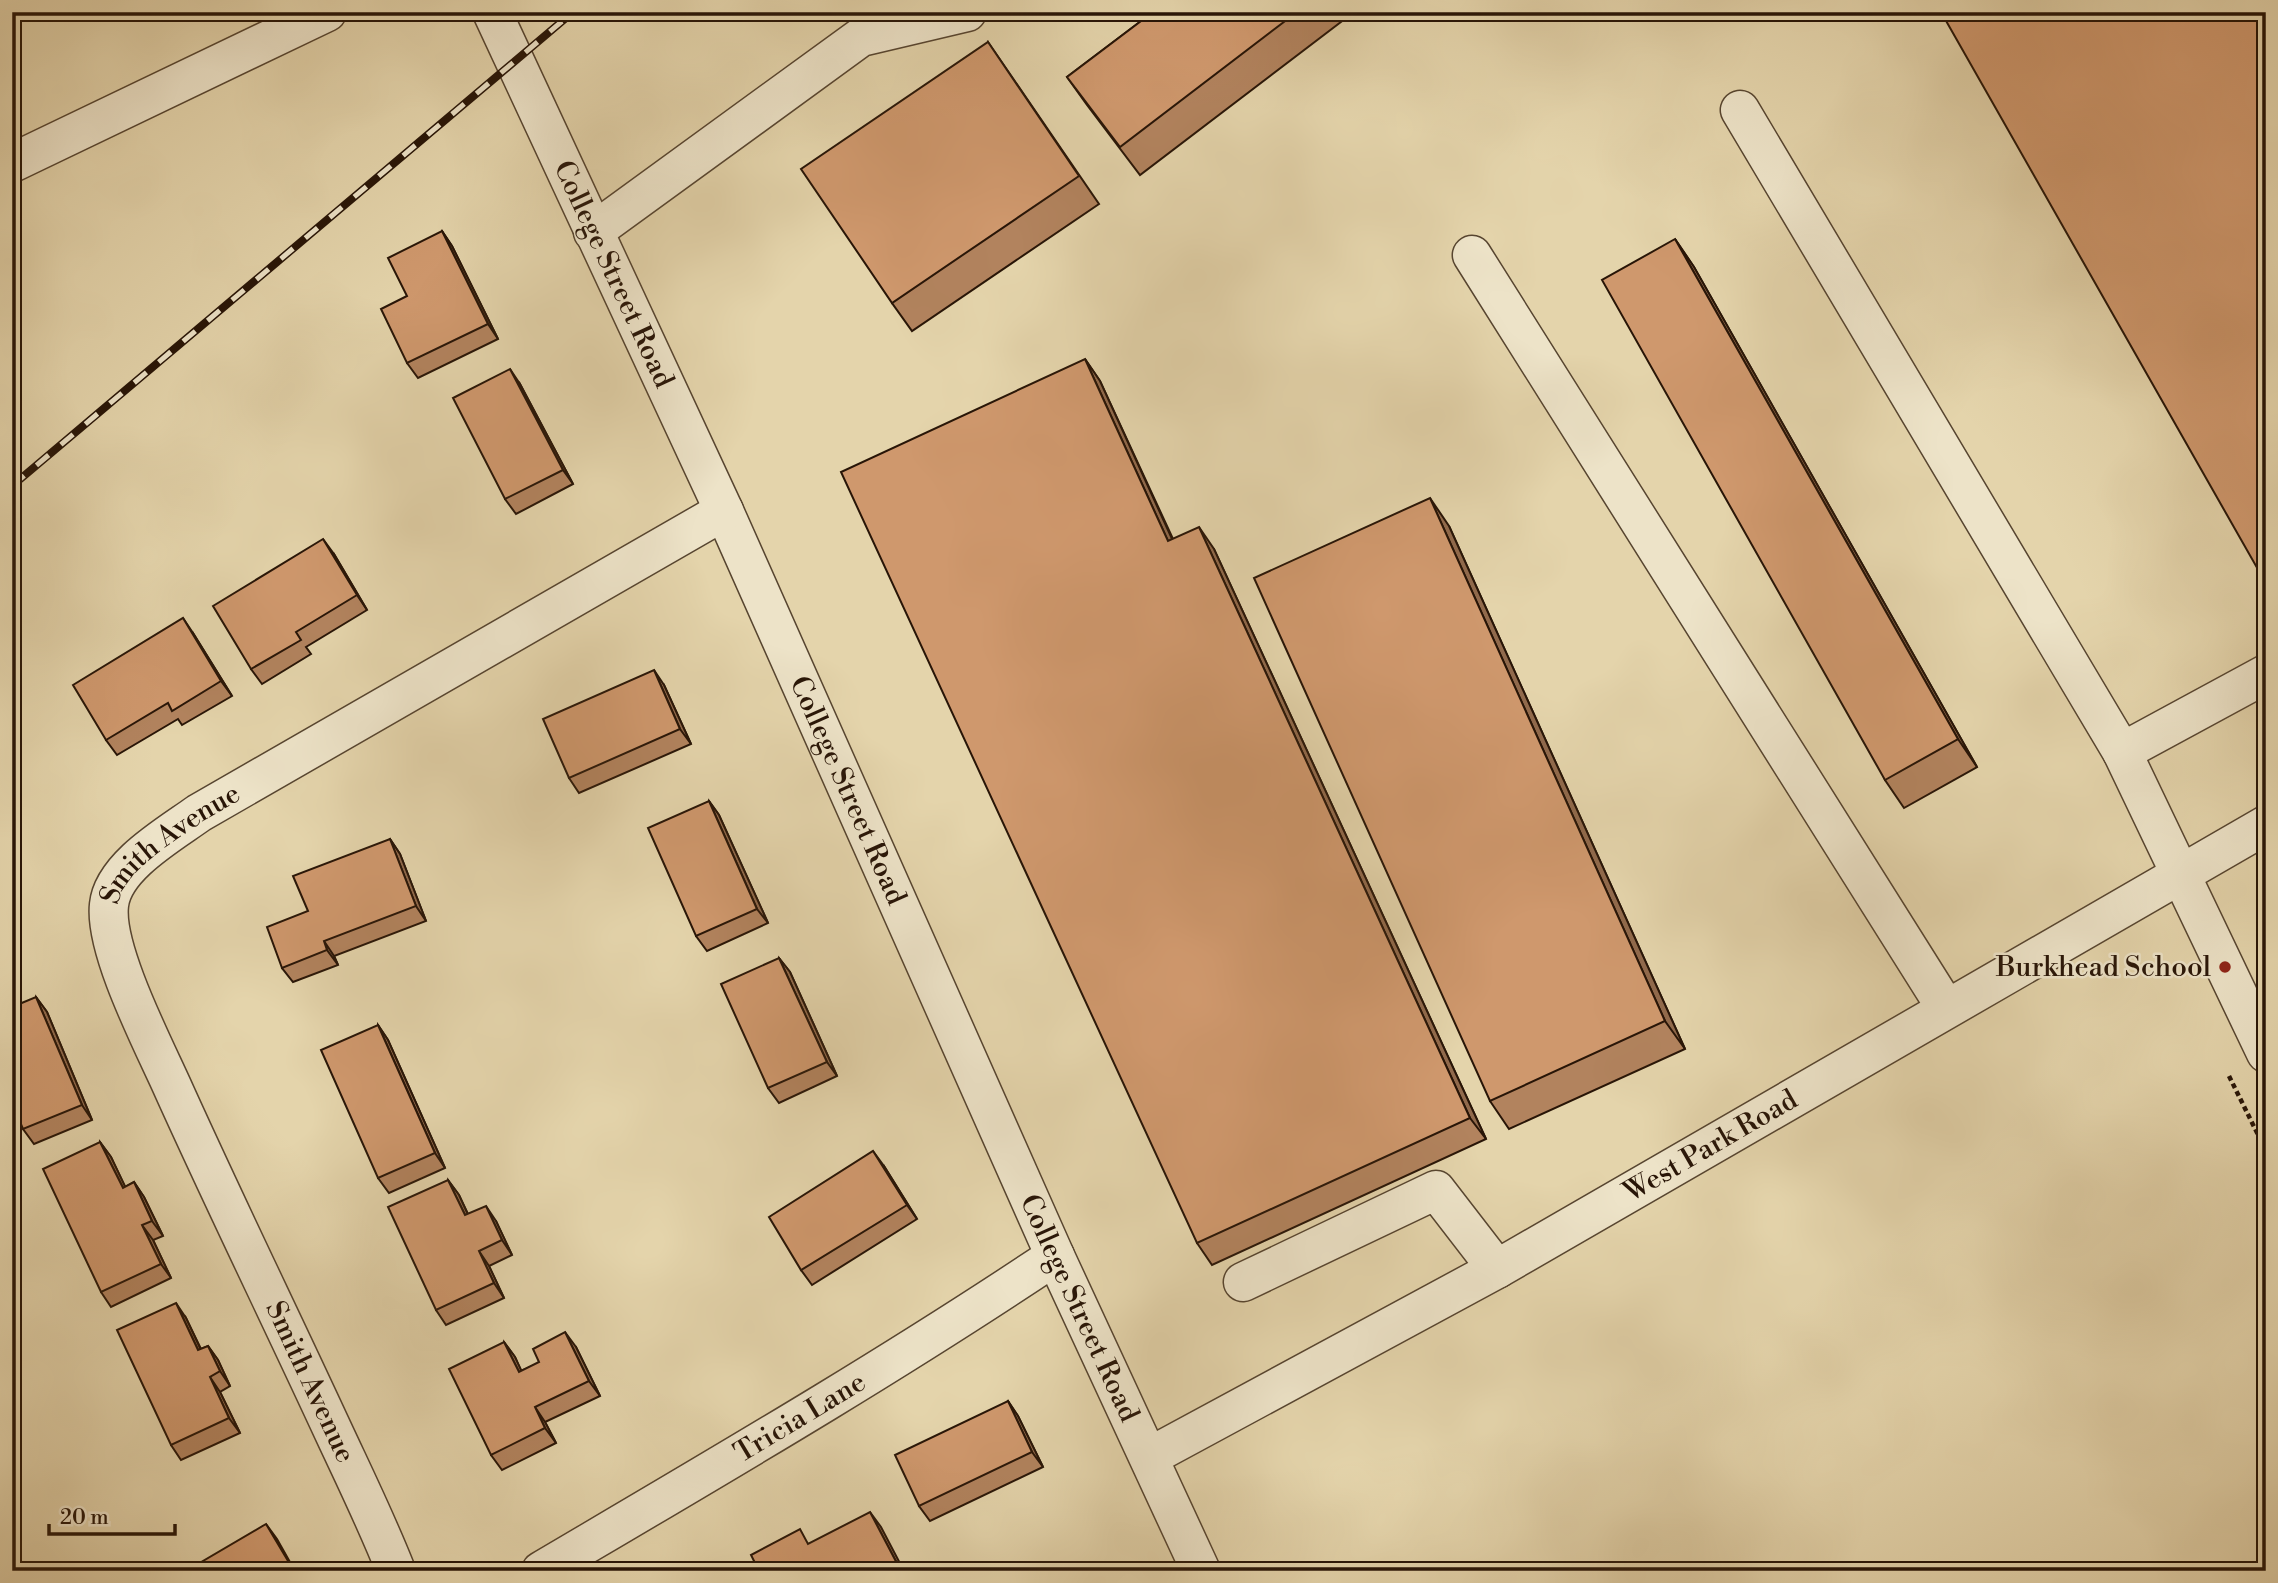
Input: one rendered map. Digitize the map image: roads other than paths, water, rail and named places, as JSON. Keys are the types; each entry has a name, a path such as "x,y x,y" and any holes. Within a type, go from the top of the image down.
{"street":[{"path":"12,163 327,12"},
{"name":"College Street Road","path":"492,12 724,511 1055,1256 1201,1571"},
{"path":"593,232 861,37 967,12"},
{"path":"1740,110 2122,752 2266,1053"},
{"path":"1472,255 1946,1008"},
{"name":"Smith Avenue","path":"396,1571 273,1300 230,1216 142,1020 112,942 109,904 118,880 139,856 199,813 724,511"},
{"path":"2122,752 2266,674"},
{"name":"West Park Road","path":"1149,1457 1497,1269 2266,825"},
{"path":"1243,1282 1436,1190 1497,1269"},
{"name":"Tricia Lane","path":"541,1571 774,1433 987,1302 1055,1256"}],"railway":[{"path":"12,486 573,12"}],"place":[{"name":"Burkhead School","path":"2225,967"}]}
